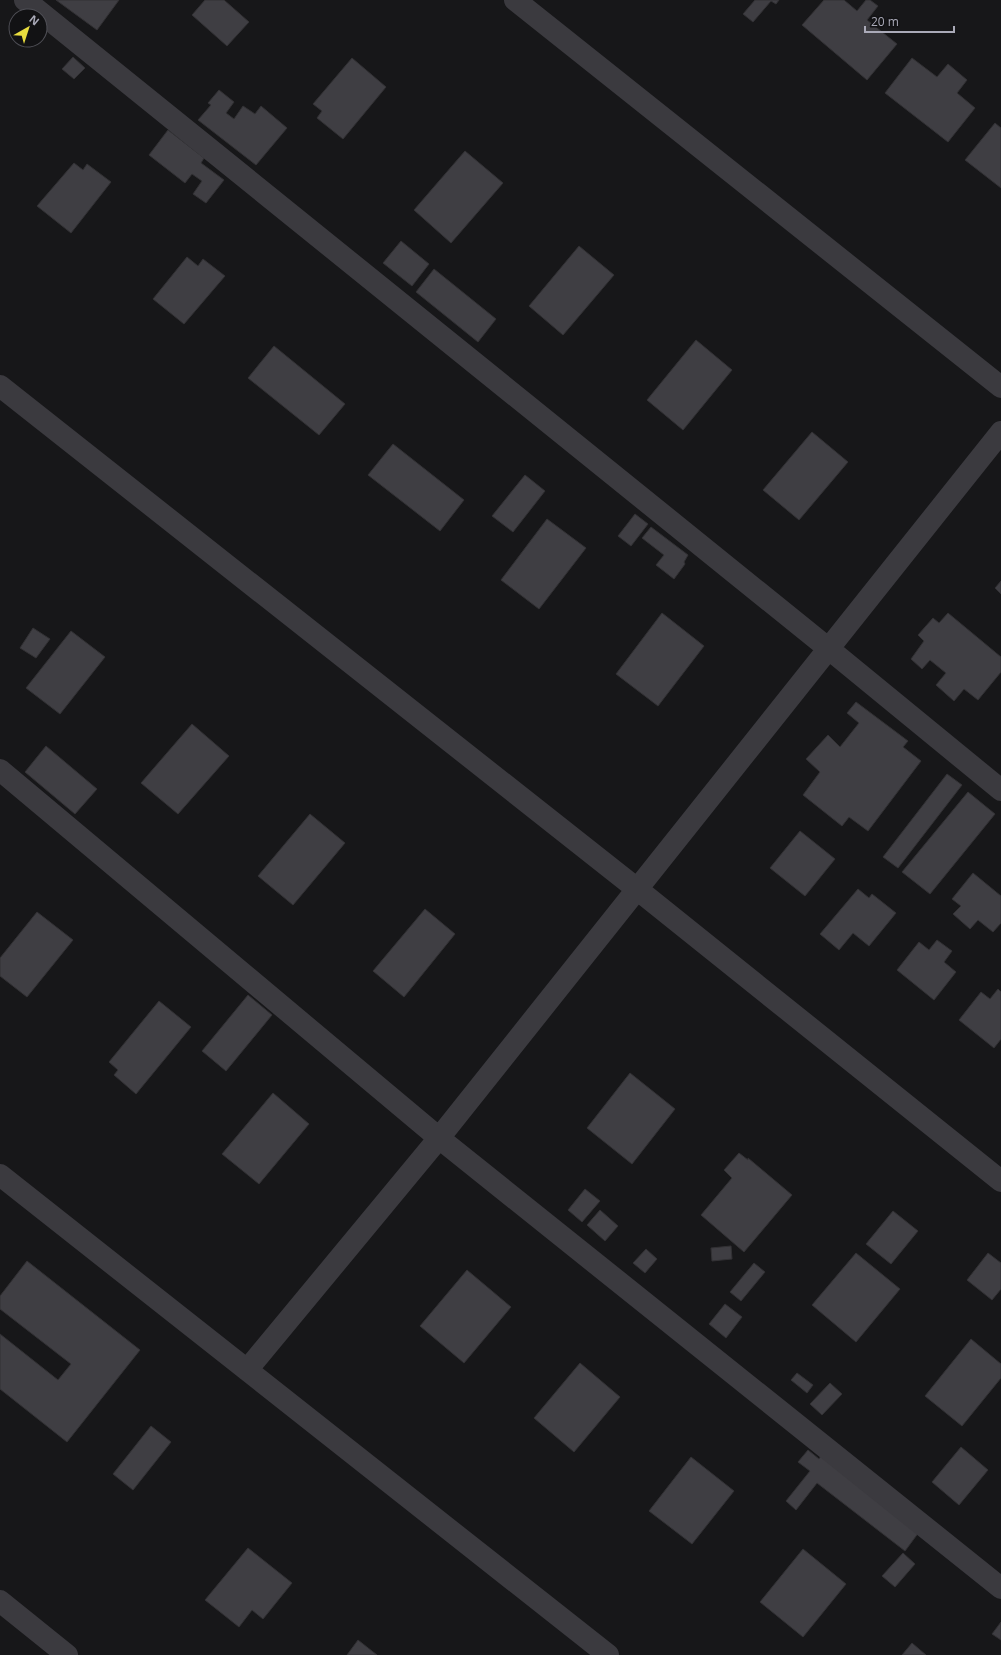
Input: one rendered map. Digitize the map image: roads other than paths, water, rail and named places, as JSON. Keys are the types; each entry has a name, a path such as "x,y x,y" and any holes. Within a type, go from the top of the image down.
{"street":[{"path":"25,0 829,649 1001,790"},
{"path":"515,0 1001,387"},
{"path":"0,386 637,889 1001,1180"},
{"path":"247,1370 439,1138 1001,432"},
{"path":"0,770 439,1138 1001,1588"},
{"path":"0,1175 608,1655"},
{"path":"0,1602 67,1655"}]}
